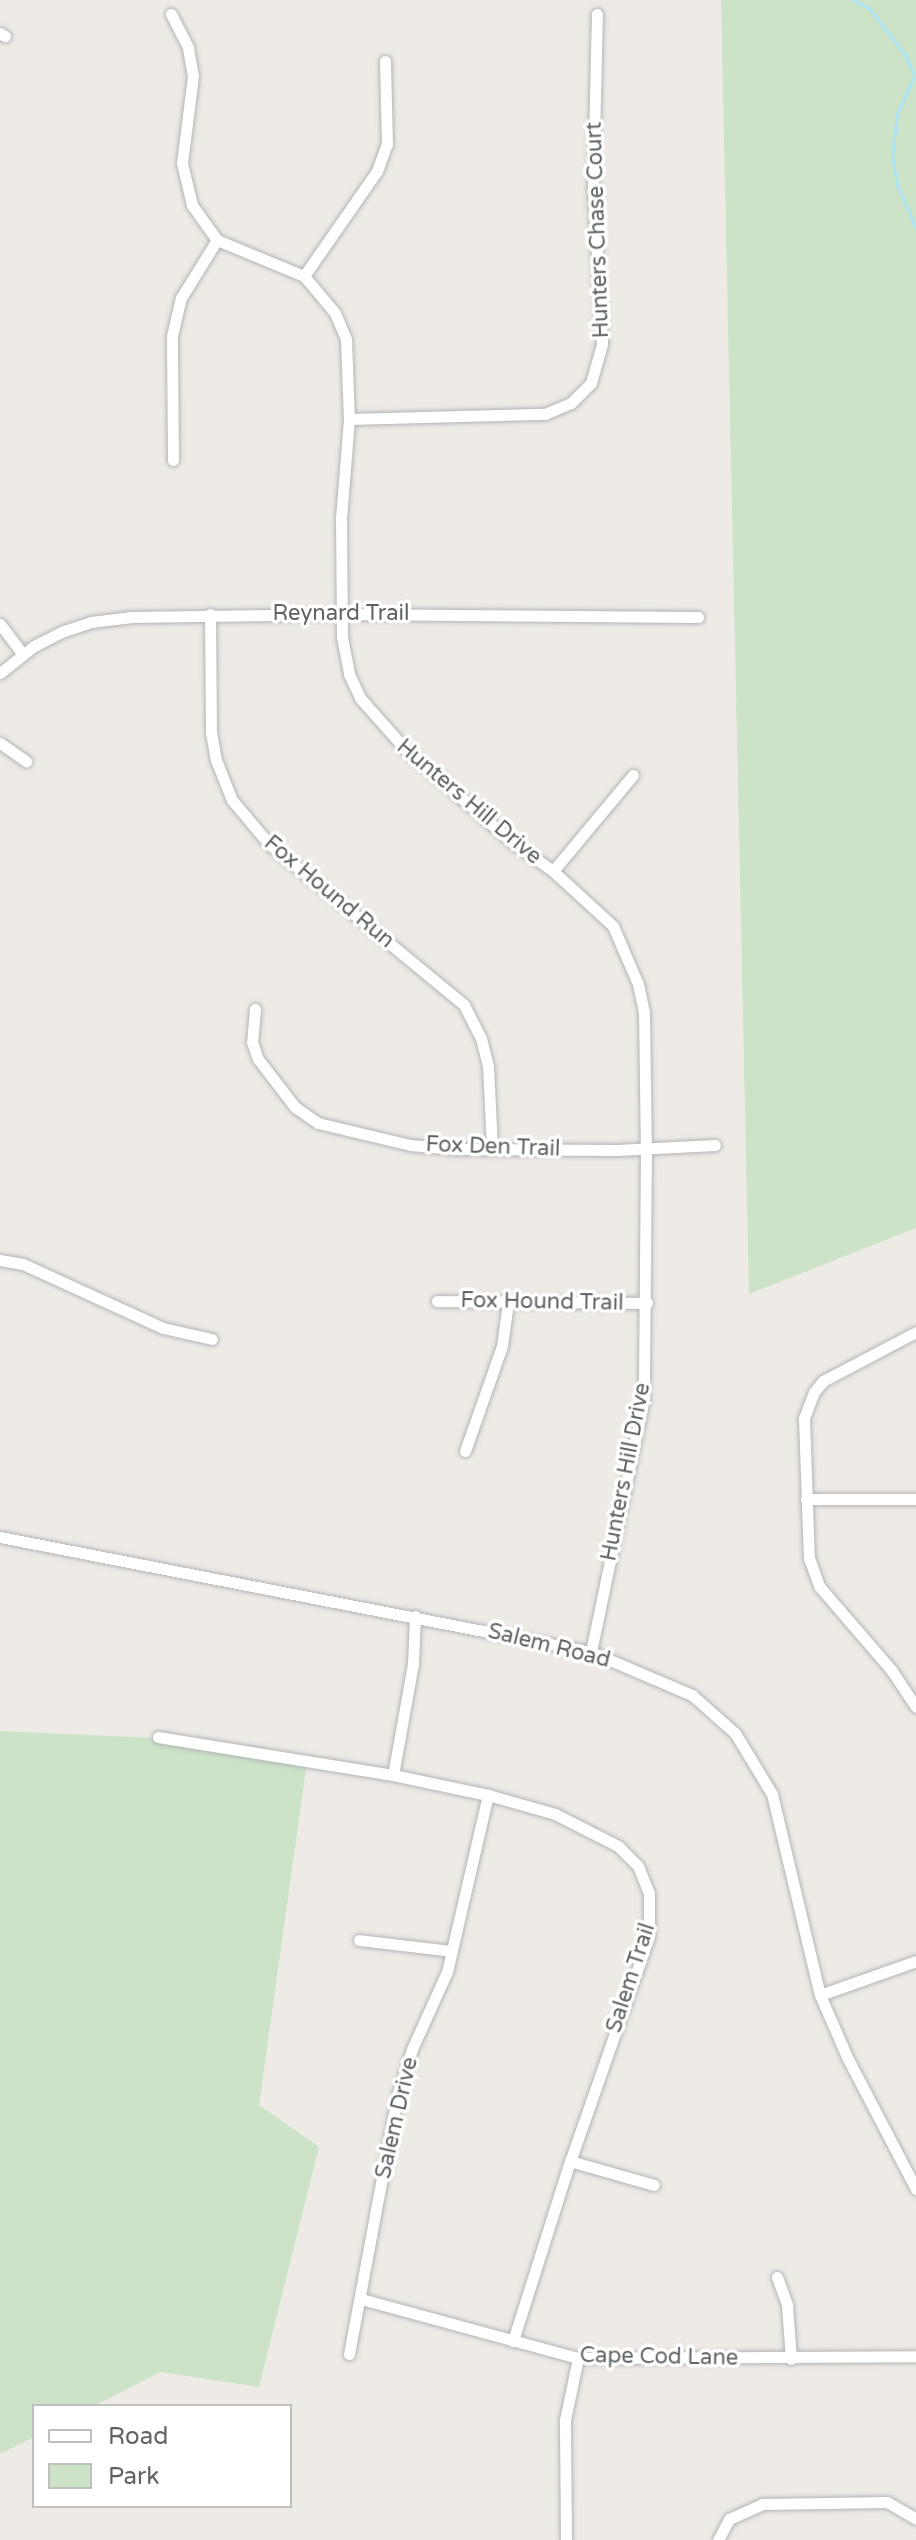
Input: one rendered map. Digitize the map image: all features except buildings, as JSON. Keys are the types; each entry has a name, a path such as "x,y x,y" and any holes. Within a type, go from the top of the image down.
{"street":[{"path":"171,14 188,48 193,76 182,149 183,178 192,205 217,240 181,298 172,336 173,460"},
{"name":"Hunters Chase Court","path":"349,419 545,414 571,403 591,383 598,370 602,344 593,187 597,14"},
{"path":"304,276 377,171 387,144 385,61"},
{"name":"Hunters Hill Drive","path":"217,240 304,276 335,313 346,339 349,419 341,518 342,614 349,674 372,715 406,750 513,843 553,871 613,926 634,970 644,1012 647,1303 644,1398 591,1652"},
{"name":"Reynard Trail","path":"0,673 23,654 64,631 91,622 210,614 698,617"},
{"name":"Fox Hound Run","path":"210,614 211,732 216,760 232,800 269,844 464,1005 481,1038 488,1066 492,1148"},
{"path":"0,624 23,654"},
{"path":"0,743 26,761"},
{"path":"553,871 633,775"},
{"name":"Fox Den Trail","path":"255,1009 252,1042 258,1059 295,1107 318,1123 410,1145 646,1149 715,1145"},
{"path":"0,1260 23,1264 163,1328 212,1339"},
{"name":"Fox Hound Trail","path":"437,1301 647,1303"},
{"path":"465,1451 502,1346 508,1303"},
{"path":"916,1332 835,1372 814,1392 804,1418 809,1558 819,1586 892,1671 916,1707"},
{"path":"806,1499 916,1499"},
{"name":"Salem Road","path":"0,1537 591,1652 678,1686 714,1712 752,1756 772,1794 820,1995 848,2059 916,2189"},
{"path":"393,1775 413,1664 415,1616"},
{"name":"Salem Trail","path":"158,1737 393,1775 488,1795 555,1814 618,1846 638,1866 649,1893 649,1936 570,2161 513,2341"},
{"name":"Salem Drive","path":"349,2354 397,2097 412,2049 447,1972 488,1795"},
{"path":"359,1940 451,1951"},
{"path":"820,1995 916,1961"},
{"path":"570,2161 654,2185"},
{"path":"777,2277 787,2305 791,2359"},
{"name":"Cape Cod Lane","path":"361,2299 578,2358 916,2356"},
{"path":"566,2540 565,2420 569,2384 578,2358"},
{"path":"718,2540 729,2519 762,2504 887,2502 916,2519"}],"green space":[{"path":"721,0 916,0 916,1228 749,1294"},
{"path":"0,1731 155,1738 307,1762 259,2105 319,2147 259,2387 160,2372 98,2404 32,2404 32,2438 0,2454"}],"waterway":[{"path":"853,0 869,8 905,55 914,74"},
{"path":"916,72 897,114 892,156 897,185 916,229"}]}
